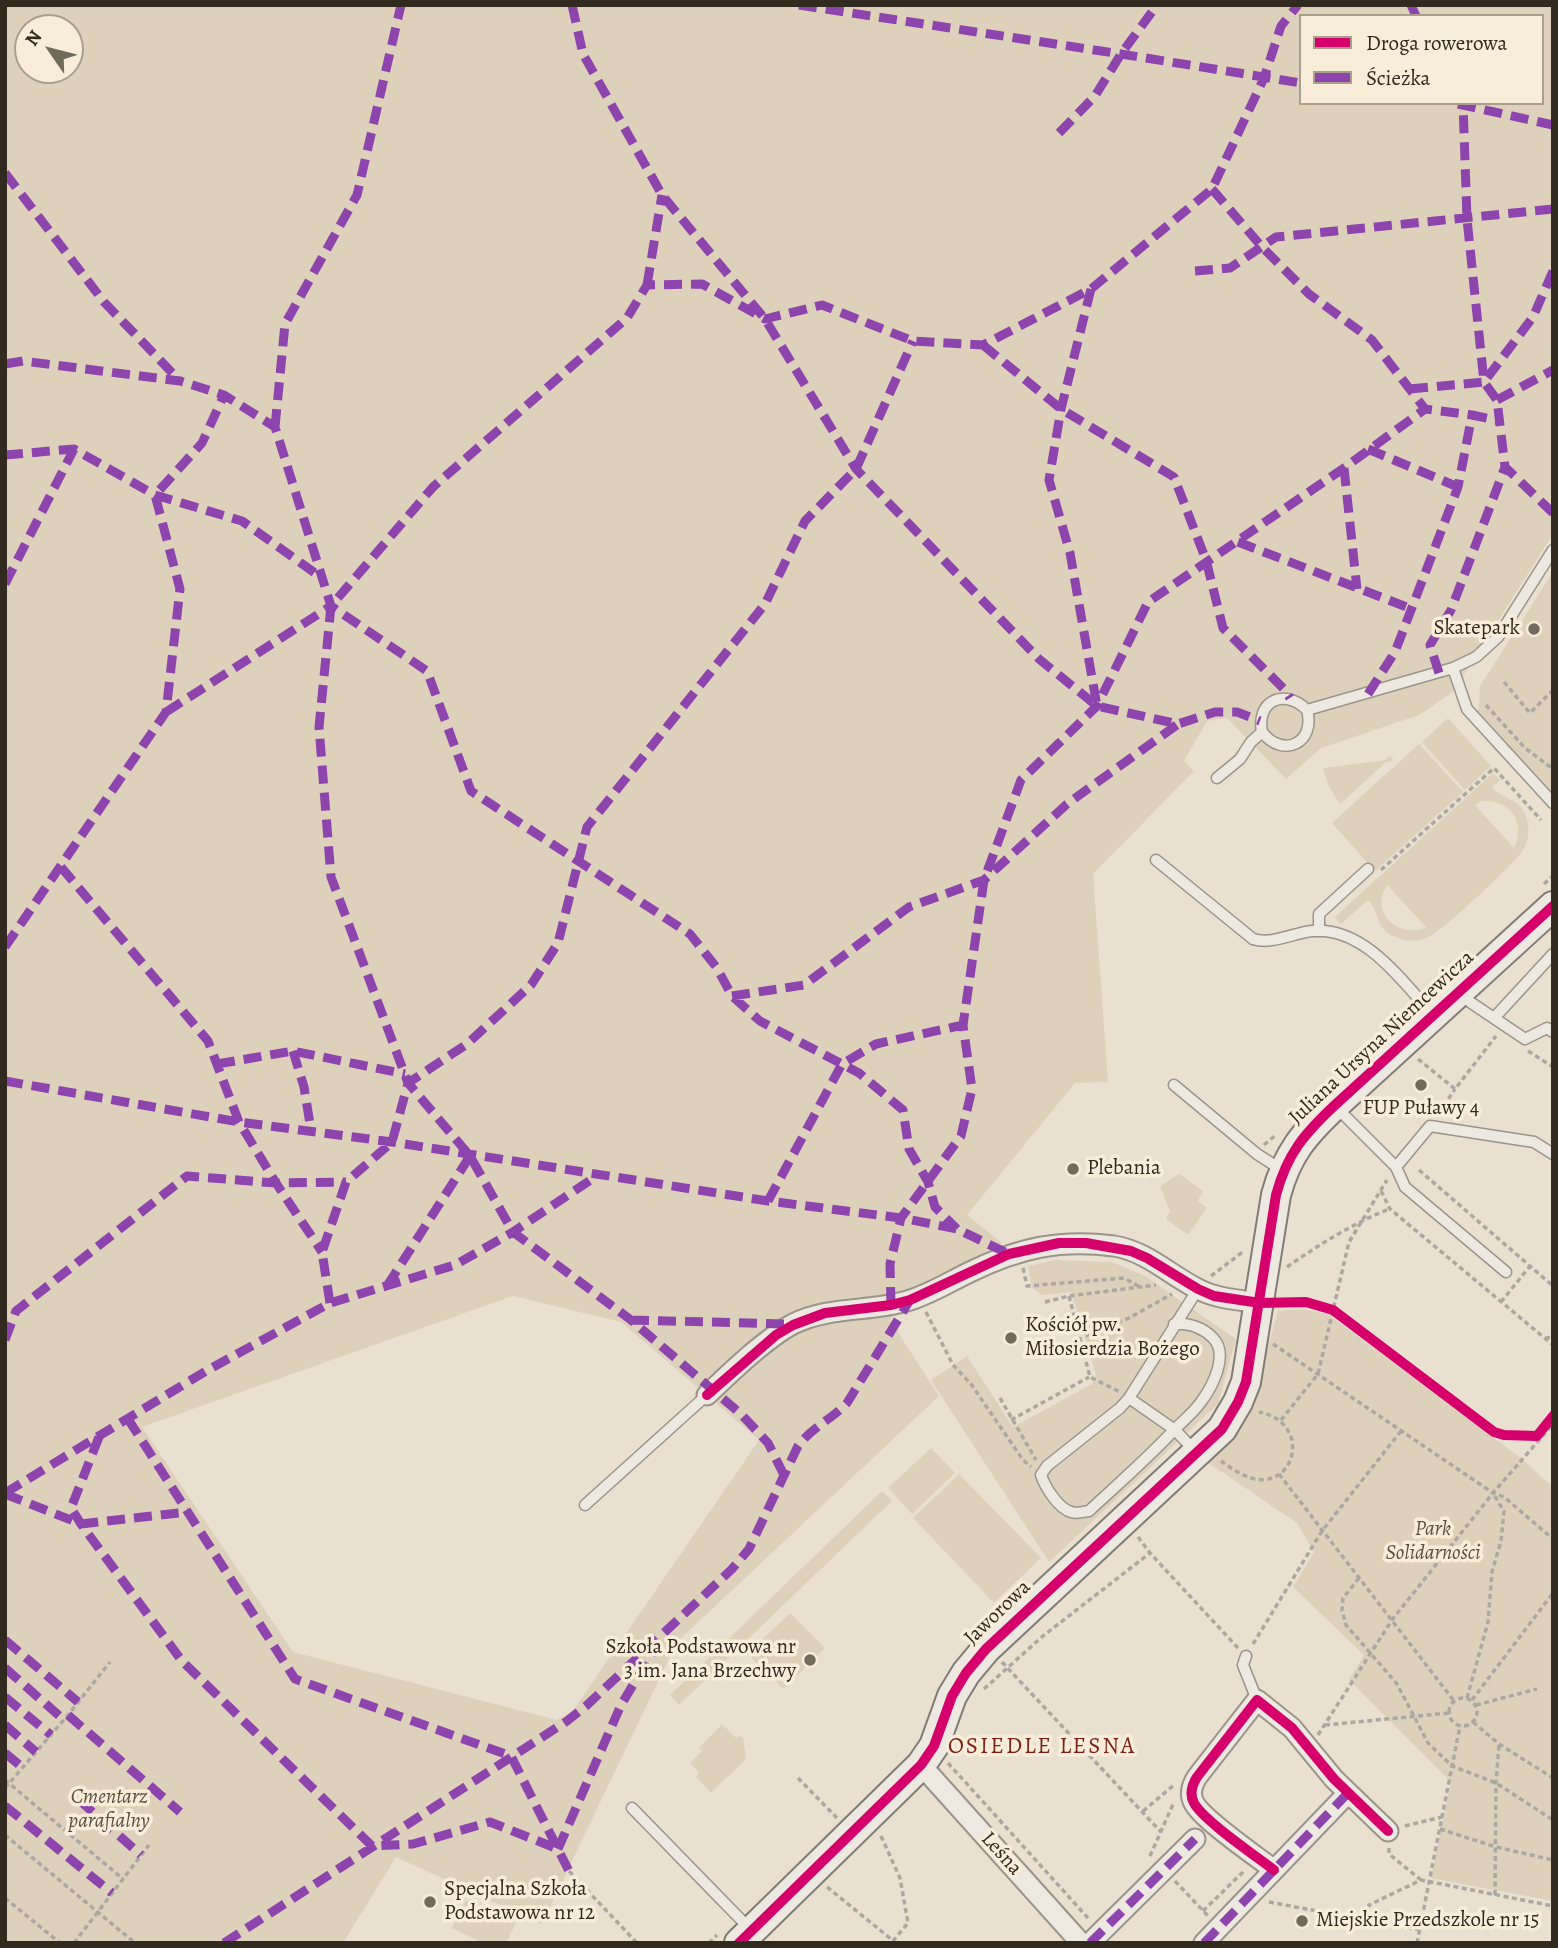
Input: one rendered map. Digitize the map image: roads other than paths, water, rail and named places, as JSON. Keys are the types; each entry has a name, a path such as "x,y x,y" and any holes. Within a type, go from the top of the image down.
{"street":[{"name":"Juliana Ursyna Niemcewicza","path":"1260,1303 1276,1195 1283,1170 1308,1130 1553,906"},
{"path":"707,1395 776,1335 793,1325 825,1313 910,1300 1019,1251 1059,1243 1117,1247 1147,1258 1195,1294 1260,1303"},
{"name":"Jaworowa","path":"745,1937 921,1766 934,1746 952,1696 966,1673 986,1649 1206,1454 1238,1402 1246,1382 1260,1303"},
{"path":"1274,1870 1201,1812 1194,1802 1192,1786 1257,1700 1292,1728 1348,1793 1388,1831"},
{"name":"Leśna","path":"921,1766 1081,1943"},
{"path":"1204,1943 1348,1793"},
{"path":"1090,1943 1157,1863 1195,1839"}],"lane":[{"path":"1307,710 1453,668 1476,657 1498,637 1553,550"},
{"path":"1453,668 1467,709 1553,803"},
{"path":"1279,698 1300,702 1307,710 1310,721 1301,741 1290,746 1279,746 1269,741 1262,732 1260,721 1263,711 1279,698"},
{"path":"1217,778 1240,759 1251,742 1262,732"},
{"path":"1156,860 1254,939 1267,941 1319,931 1347,937 1390,967 1433,1015"},
{"path":"1319,931 1319,914 1368,869"},
{"path":"1494,1018 1553,954"},
{"path":"1459,991 1470,1002 1525,1039 1547,1028 1553,1032"},
{"path":"1174,1085 1262,1158 1283,1170"},
{"path":"1335,1105 1396,1167 1405,1187 1506,1272"},
{"path":"1396,1167 1430,1126 1534,1142 1553,1154"},
{"path":"1174,1324 1197,1326 1219,1345 1221,1357 1212,1387 1175,1430 1089,1511 1074,1513 1066,1510 1045,1486 1041,1475 1047,1466 1120,1408 1125,1395 1174,1324 1195,1294"},
{"path":"585,1505 707,1395"},
{"path":"1125,1395 1206,1454"},
{"path":"1246,1656 1243,1665 1257,1700"},
{"path":"632,1808 745,1937"}],"place":[{"name":"Skatepark","path":"1534,629"},
{"name":"FUP Puławy 4","path":"1421,1085"},
{"name":"Plebania","path":"1073,1169"},
{"name":"Kościół pw. Miłosierdzia Bożego","path":"1011,1338"},
{"name":"Szkoła Podstawowa nr 3 im. Jana Brzechwy","path":"810,1660"},
{"name":"Specjalna Szkoła Podstawowa nr 12","path":"430,1902"},
{"name":"Miejskie Przedszkole nr 15","path":"1302,1921"}],"district":[{"name":"OSIEDLE LESNA","path":"1042,1747"}],"park label":[{"name":"Park Solidarności","path":"1433,1542"},
{"name":"Cmentarz parafialny","path":"109,1810"}]}
